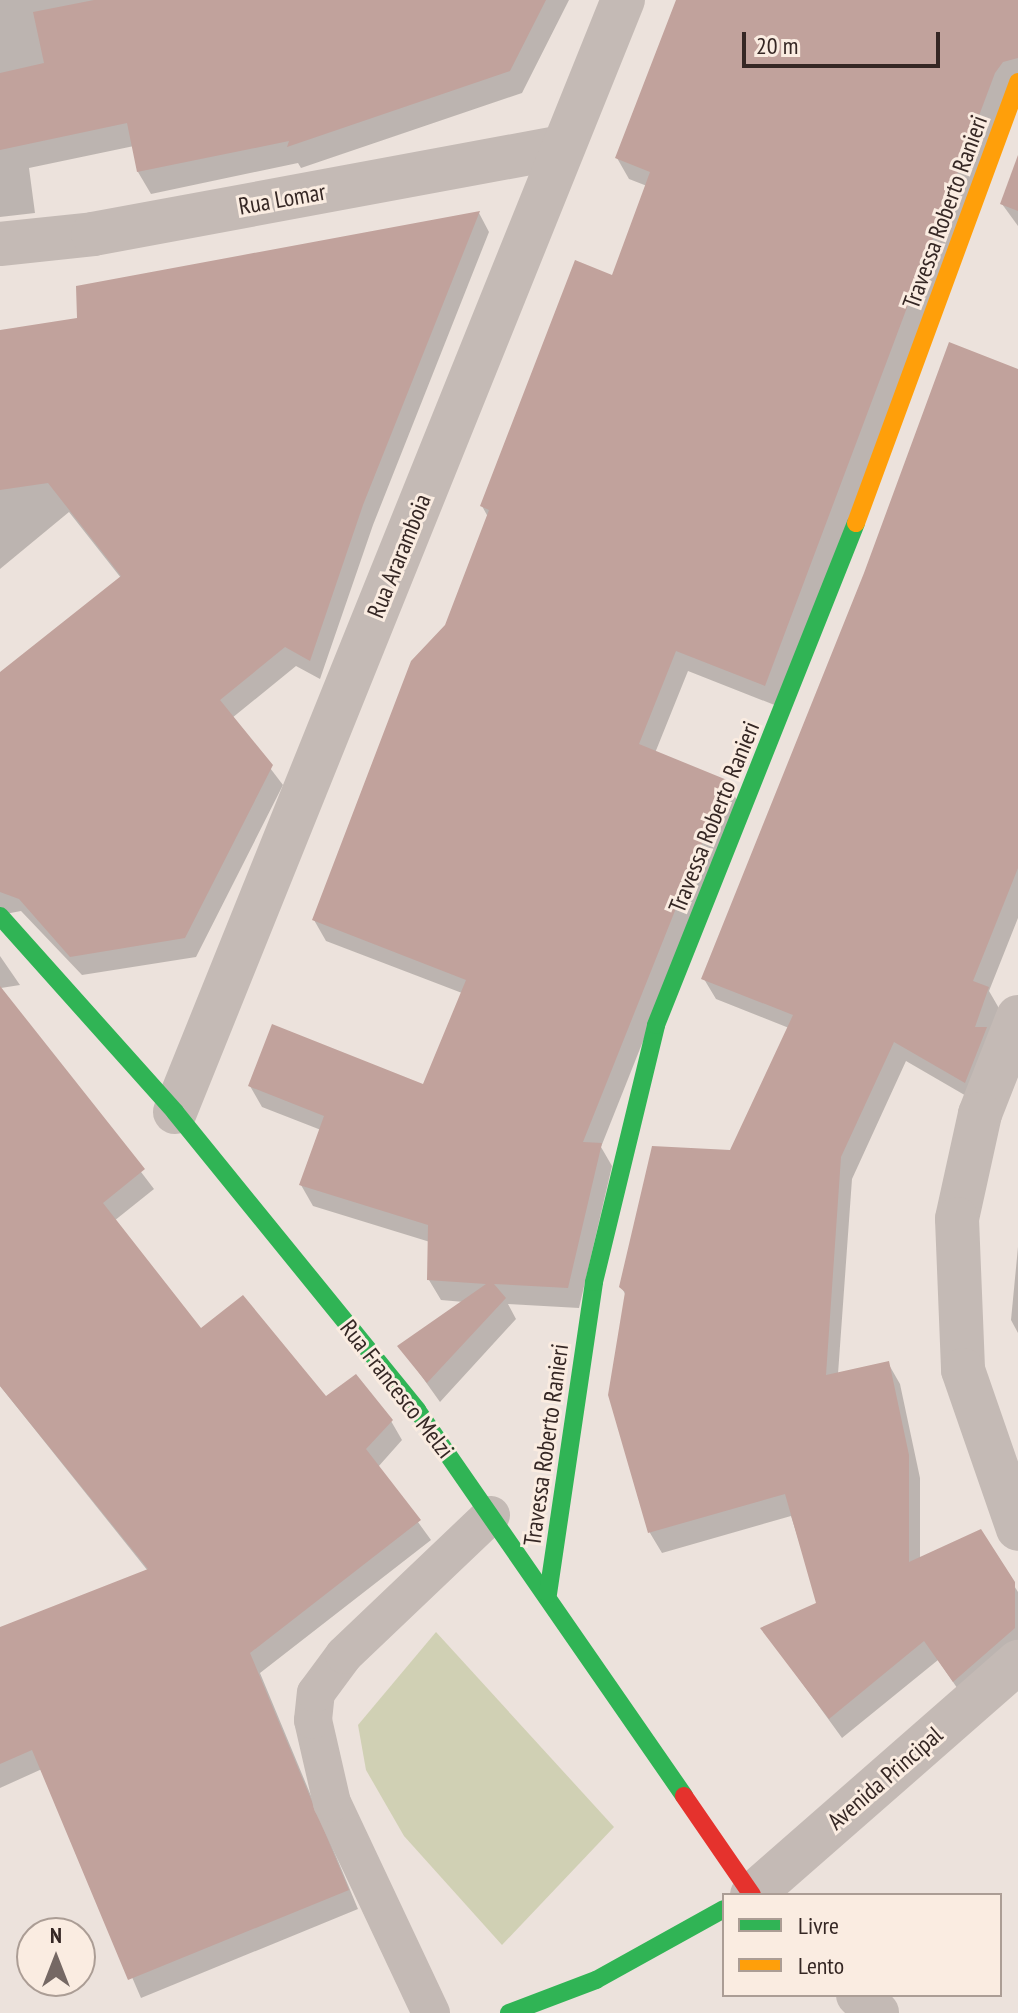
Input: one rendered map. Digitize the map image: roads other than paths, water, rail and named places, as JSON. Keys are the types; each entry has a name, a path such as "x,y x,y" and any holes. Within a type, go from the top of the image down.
{"street":[{"name":"Rua Araramboia","path":"175,1112 623,0"},
{"name":"Travessa Roberto Ranieri","path":"548,1594 594,1282 656,1025 841,564 1018,82"},
{"name":"Rua Lomar","path":"0,244 93,234 563,147"},
{"name":"Rua Francesco Melzi","path":"0,916 175,1112 417,1410 548,1594 751,1893"},
{"path":"1018,1017 980,1114 957,1219 963,1370 1018,1529"},
{"name":"Avenida Principal","path":"754,1893 1018,1662"},
{"path":"509,2013 596,1980 722,1910"},
{"path":"860,1997 877,2013"}],"lane":[{"path":"431,2013 332,1803 313,1720 316,1693 344,1655 491,1515"}]}
